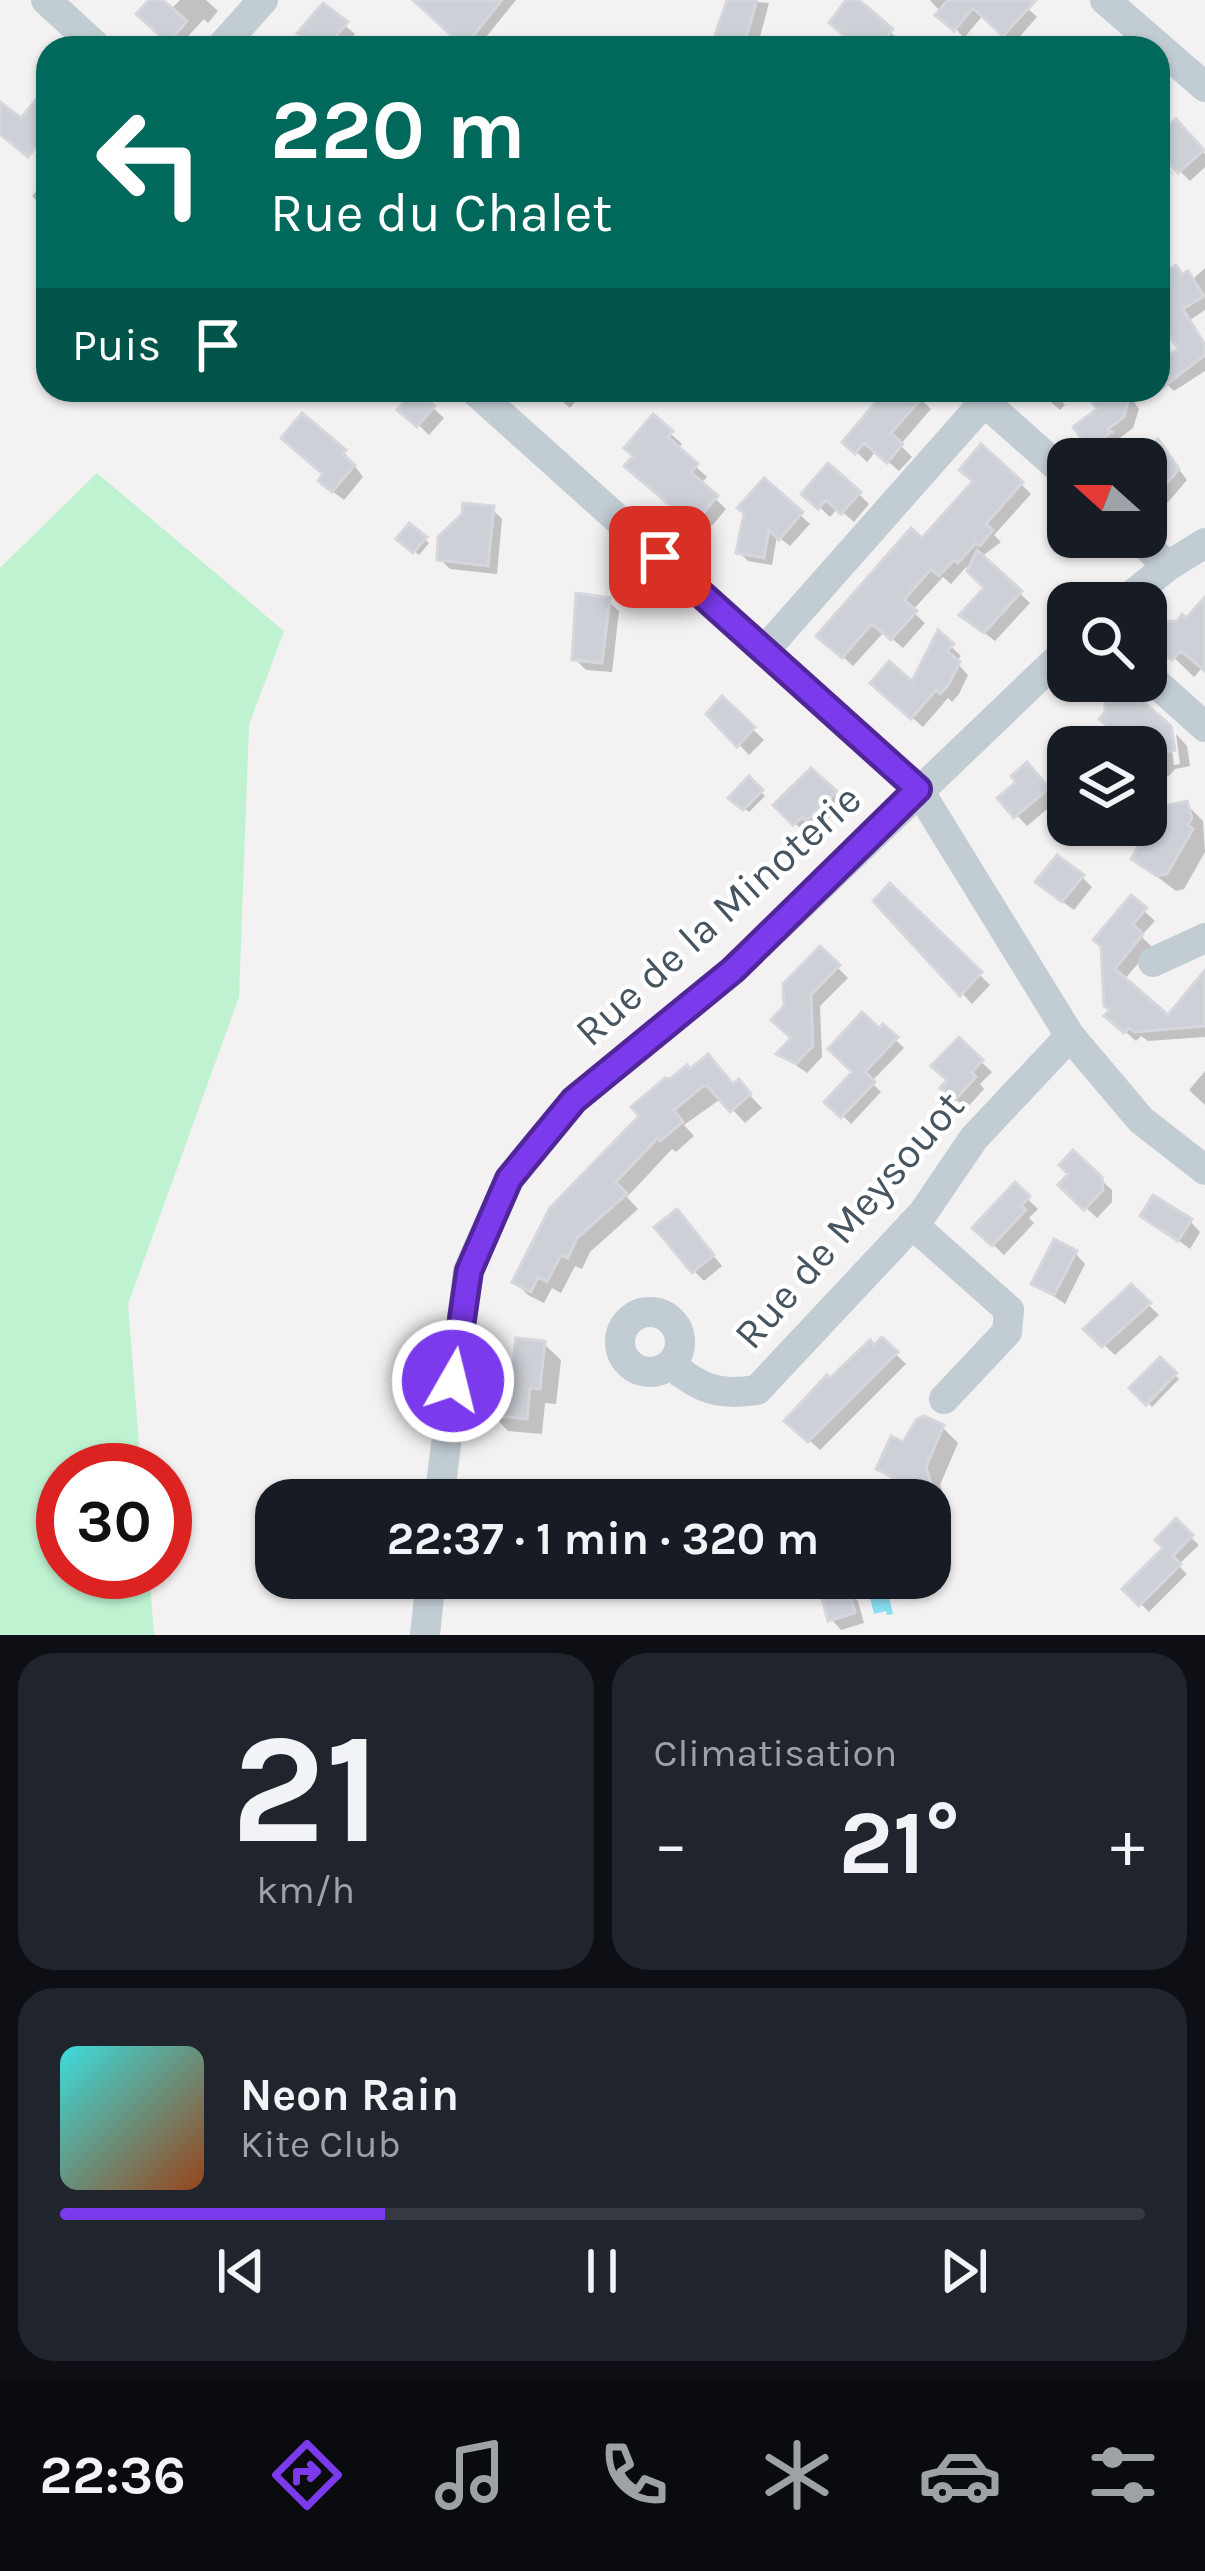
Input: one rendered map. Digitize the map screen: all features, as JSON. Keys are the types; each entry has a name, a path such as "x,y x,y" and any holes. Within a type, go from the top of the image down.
{"street":[{"path":"46,0 85,36"},
{"path":"231,36 263,0"},
{"path":"1105,0 1146,36"},
{"path":"1170,57 1205,87"},
{"path":"487,402 918,789 1070,1036 1141,1120 1205,1171"},
{"path":"764,651 973,402"},
{"path":"985,402 1047,457"},
{"path":"1148,582 1205,543"},
{"path":"1159,558 1168,566"},
{"name":"Rue de la Minoterie","path":"442,1479 469,1271 509,1179 574,1100 733,970 1047,669"},
{"path":"1167,693 1205,727"},
{"path":"1153,962 1205,938"},
{"name":"Rue de Meysouot","path":"671,1364 688,1378 726,1395 757,1390 912,1224 974,1138 1070,1036"},
{"path":"912,1224 1009,1310 1007,1332 944,1399"},
{"path":"425,1635 429,1599"}],"green space":[{"path":"97,473 284,631 249,725 239,997 128,1304 139,1443 36,1443 36,1599 151,1599 154,1635 0,1635 0,568"}],"water":[{"path":"870,1599 889,1599 893,1614 874,1614"}],"building":[{"path":"149,0 163,0 187,21 174,36 160,36 136,14"},
{"path":"413,0 502,0 473,36 452,36"},
{"path":"727,0 757,0 746,36 715,36"},
{"path":"846,0 859,0 893,29 887,36 845,36 829,23"},
{"path":"948,0 1036,0 1003,36 973,8 954,31 935,15"},
{"path":"323,3 348,22 336,36 297,33"},
{"path":"36,100 36,147 28,157 0,134 0,102 21,118"},
{"path":"1176,119 1204,150 1178,173 1170,165 1170,125"},
{"path":"1176,265 1182,274 1188,271 1204,296 1183,309 1205,345 1205,355 1170,382 1170,354 1178,349 1170,337 1170,269"},
{"path":"404,402 435,406 417,427 397,410"},
{"path":"876,402 918,402 891,433 903,444 887,463 864,443 855,454 842,442"},
{"path":"1092,402 1128,402 1124,417 1103,438 1081,438 1073,427 1097,409"},
{"path":"302,413 346,450 342,454 355,465 332,492 318,481 323,474 281,438"},
{"path":"653,414 673,431 668,437 698,464 691,472 718,496 693,525 624,466 633,456 624,448"},
{"path":"981,444 1023,482 986,524 993,530 980,546 976,543 939,576 931,569 904,600 917,611 891,640 872,624 842,658 816,636 911,528 922,538 973,481 959,470"},
{"path":"1167,452 1179,469 1167,483"},
{"path":"828,463 861,492 841,514 826,500 818,509 801,494"},
{"path":"764,478 803,512 779,540 769,530 764,558 736,553 744,513 737,508"},
{"path":"463,503 494,506 488,566 437,560 438,537 462,514"},
{"path":"409,523 427,537 413,553 396,539"},
{"path":"977,550 1022,591 984,633 959,615 984,588 967,571"},
{"path":"576,593 610,598 602,663 572,660"},
{"path":"1205,597 1205,671 1181,651 1172,660 1167,655 1167,622 1177,621 1182,614 1186,618"},
{"path":"938,630 954,644 947,651 960,662 949,684 940,694 936,690 911,719 870,683 889,661 912,681"},
{"path":"722,696 755,727 737,747 706,714"},
{"path":"1105,702 1143,702 1171,726 1175,750 1167,752 1167,726 1107,726 1099,719"},
{"path":"1027,762 1047,786 1014,818 997,798 1016,782 1011,776"},
{"path":"811,768 837,791 806,821 803,817 793,825 773,805"},
{"path":"749,776 763,790 743,810 728,798"},
{"path":"1187,801 1192,818 1188,825 1193,829 1167,874 1157,876 1131,859 1138,846 1167,846 1167,805"},
{"path":"1057,855 1084,875 1062,902 1035,882"},
{"path":"890,883 982,972 960,996 873,901"},
{"path":"1131,895 1147,908 1133,924 1143,934 1115,969 1168,1015 1205,970 1205,1026 1135,1032 1129,1028 1124,1033 1104,1016 1110,1010 1104,1006 1101,946 1093,940"},
{"path":"820,946 840,965 811,995 813,1046 796,1064 776,1054 791,1038 771,1020 784,1006 783,984"},
{"path":"862,1012 898,1037 865,1072 875,1082 841,1118 824,1102 852,1072 828,1049"},
{"path":"959,1037 983,1060 972,1072 976,1077 954,1101 940,1088 947,1080 931,1066"},
{"path":"708,1054 733,1084 739,1079 751,1094 730,1112 703,1086 674,1110 683,1122 660,1141 658,1138 616,1182 627,1194 577,1238 568,1258 561,1255 547,1282 538,1277 531,1292 512,1282 550,1208 639,1116 631,1107 665,1078 687,1065 690,1069"},
{"path":"1073,1150 1102,1177 1103,1190 1084,1210 1058,1185 1068,1174 1059,1165"},
{"path":"1015,1182 1030,1196 1021,1206 1026,1210 992,1246 972,1228"},
{"path":"1153,1195 1192,1219 1178,1241 1140,1216"},
{"path":"677,1209 714,1255 692,1273 654,1227"},
{"path":"1054,1239 1077,1251 1054,1295 1031,1284"},
{"path":"1131,1284 1151,1303 1102,1347 1083,1329"},
{"path":"882,1337 898,1352 808,1442 784,1421 827,1375 830,1378 870,1340 874,1345"},
{"path":"516,1338 545,1341 540,1389 530,1388 527,1419 489,1415 492,1383 511,1385"},
{"path":"1160,1357 1177,1373 1146,1405 1129,1388"},
{"path":"924,1416 944,1425 926,1467 930,1479 896,1479 876,1469 891,1436 903,1442"},
{"path":"1176,1518 1193,1535 1173,1556 1181,1564 1139,1606 1122,1589 1163,1548 1155,1540"},
{"path":"822,1599 851,1599 855,1613 828,1621"}],"route":[{"path":"453,1381 469,1271 509,1179 574,1100 733,970 918,789 660,557"}]}
